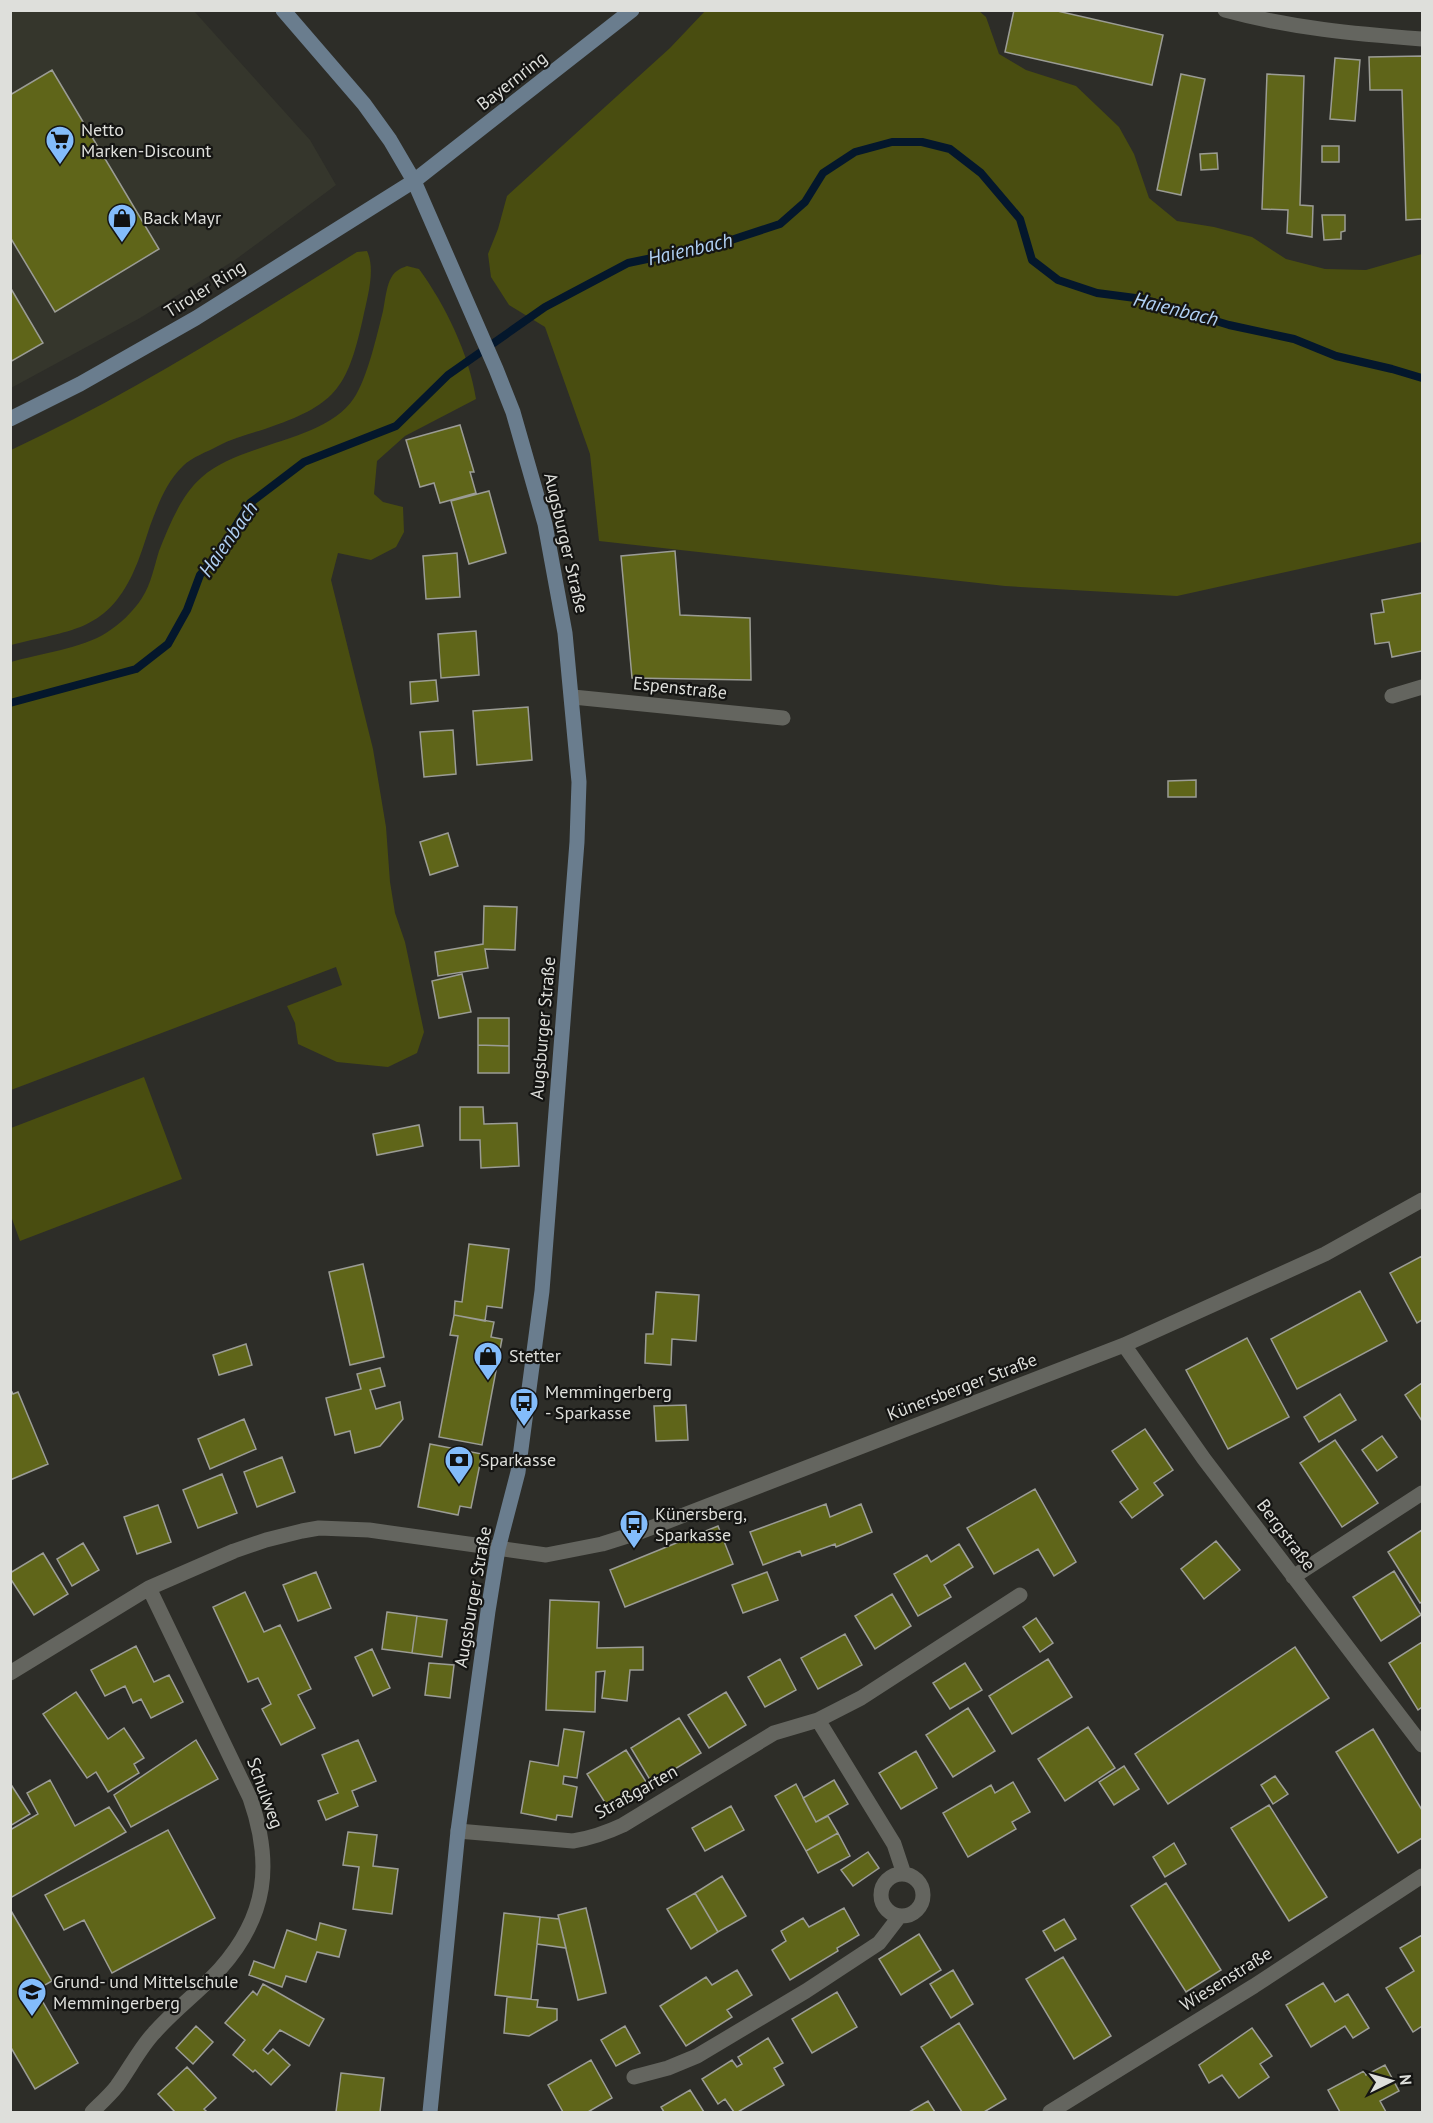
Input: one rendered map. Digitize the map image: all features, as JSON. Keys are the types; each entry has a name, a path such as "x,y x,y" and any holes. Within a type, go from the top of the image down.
{"street":[{"name":"Augsburger Straße","path":"283,10 364,104 390,140 414,181 513,412 545,524 566,633 579,782 577,842 542,1291 518,1472 498,1549 458,1831 430,2112"},
{"name":"Bayernring","path":"414,181 632,10"},
{"path":"1225,10 1258,19 1318,29 1422,39"},
{"name":"Tiroler Ring","path":"10,419 80,384 196,318 414,181"},
{"path":"1392,696 1422,687"},
{"name":"Espenstraße","path":"573,697 783,718"},
{"name":"Künersberger Straße","path":"10,1673 148,1588 266,1540 319,1528 369,1530 546,1555 602,1544 640,1532 1124,1345 1325,1254 1422,1200"},
{"name":"Bergstraße","path":"1124,1345 1204,1459 1422,1745"},
{"path":"1293,1577 1422,1493"},
{"name":"Schulweg","path":"92,2112 116,2088 152,2034 219,1969 241,1942 252,1923 264,1875 261,1836 250,1798 148,1588"},
{"name":"Straßgarten","path":"458,1831 573,1841 591,1838 622,1825 774,1733 818,1720 861,1698 1020,1595"},
{"path":"818,1720 894,1844 904,1874"},
{"path":"904,1874 914,1877 921,1883 924,1893 923,1903 909,1916 899,1917 892,1914 882,1904 882,1889 890,1878 904,1874"},
{"name":"Wiesenstraße","path":"1050,2112 1254,1986 1422,1876"},
{"path":"633,2076 668,2068 697,2056 806,1991 879,1943 899,1917"}],"shaded area":[{"path":"11,11 194,11 310,140 336,185 235,260 140,318 11,388"}],"green space":[{"path":"706,10 979,11 986,17 999,54 1026,70 1076,86 1119,127 1134,154 1149,198 1177,221 1214,227 1252,237 1286,259 1325,269 1366,270 1422,254 1422,542 1177,596 1005,586 599,541 590,454 545,327 509,305 491,277 488,254 507,196 670,48"},
{"path":"367,251 371,275 363,318 351,362 334,392 308,412 229,441 187,463 177,472 163,494 133,573 122,593 110,607 83,626 11,645 11,450 144,381 357,252"},
{"path":"407,266 419,269 447,315 468,365 476,399 405,436 377,461 374,494 383,502 403,507 404,532 396,547 371,560 338,553 331,580 373,749 386,827 395,913 405,942 424,1032 417,1053 388,1067 337,1062 298,1044 295,1023 287,1006 342,985 336,967 11,1090 11,662 85,643 116,626 135,608 145,593 171,521 188,493 202,477 238,456 303,433 324,424 341,413 354,398 363,380 375,344 390,280 397,271"},
{"path":"144,1077 182,1179 20,1241 11,1216 11,1128"}],"building":[{"path":"1014,10 1053,10 1163,35 1152,85 1005,52"},
{"path":"1422,56 1422,219 1406,220 1402,90 1370,90 1369,57"},
{"path":"1335,58 1360,60 1355,121 1330,119"},
{"name":"Netto Marken-Discount","path":"52,70 159,249 55,312 10,237 10,95"},
{"path":"1181,74 1205,79 1181,195 1157,190"},
{"path":"1267,74 1304,76 1300,205 1313,206 1312,237 1287,233 1288,210 1262,209"},
{"path":"1322,146 1339,146 1339,162 1322,162"},
{"path":"1217,153 1218,169 1201,170 1200,154"},
{"path":"1322,215 1345,215 1345,231 1341,232 1341,239 1324,240"},
{"path":"10,287 43,343 10,362"},
{"path":"460,425 474,472 470,472 476,493 440,503 434,483 420,487 406,440"},
{"path":"489,491 506,553 469,564 451,501"},
{"path":"675,551 680,615 750,618 751,680 632,678 621,556"},
{"path":"457,553 460,597 426,599 423,556"},
{"path":"1422,593 1422,651 1392,657 1389,642 1375,644 1371,614 1384,612 1382,600"},
{"path":"476,631 479,675 441,678 438,634"},
{"path":"436,680 438,701 411,704 410,682"},
{"path":"528,707 532,760 477,765 473,711"},
{"path":"453,730 456,774 424,777 420,732"},
{"path":"1196,780 1196,797 1168,797 1168,781"},
{"path":"448,833 458,866 430,875 420,842"},
{"path":"484,906 517,907 515,950 485,949 488,968 438,976 435,952 483,944"},
{"path":"462,974 471,1012 439,1018 432,981"},
{"path":"478,1018 509,1018 509,1046 478,1045"},
{"path":"478,1045 509,1046 509,1073 478,1073"},
{"path":"460,1107 483,1107 484,1124 517,1123 519,1166 481,1168 480,1140 460,1140"},
{"path":"419,1125 423,1146 377,1155 373,1134"},
{"path":"469,1244 509,1249 502,1308 487,1306 485,1321 454,1315 455,1301 462,1302"},
{"path":"1422,1256 1422,1320 1417,1323 1390,1273"},
{"path":"363,1264 384,1357 350,1365 329,1272"},
{"path":"1360,1291 1387,1341 1297,1389 1271,1339"},
{"path":"656,1292 699,1295 696,1341 672,1339 671,1365 645,1363 646,1334 653,1334"},
{"path":"454,1315 494,1322 491,1337 502,1339 482,1445 439,1437 458,1336 450,1335"},
{"path":"1247,1338 1289,1417 1228,1449 1186,1370"},
{"path":"246,1344 252,1365 219,1375 213,1355"},
{"path":"380,1368 385,1386 370,1390 376,1409 400,1402 403,1419 380,1446 355,1453 350,1431 335,1435 326,1398 361,1389 357,1374"},
{"path":"1422,1383 1422,1421 1405,1395"},
{"path":"10,1388 13,1394 18,1392 48,1464 10,1480"},
{"path":"1340,1394 1356,1420 1319,1442 1304,1417"},
{"path":"686,1405 688,1440 656,1441 654,1406"},
{"path":"244,1419 256,1449 210,1469 198,1439"},
{"path":"1145,1429 1173,1470 1154,1483 1163,1495 1132,1518 1120,1502 1138,1489 1112,1451"},
{"path":"1382,1436 1397,1457 1377,1471 1362,1450"},
{"path":"1335,1440 1378,1503 1342,1527 1300,1463"},
{"path":"430,1444 482,1454 471,1508 460,1506 458,1515 418,1507"},
{"path":"282,1457 295,1492 257,1507 244,1472"},
{"path":"222,1474 237,1513 198,1528 183,1490"},
{"path":"1035,1489 1076,1562 1054,1576 1038,1549 994,1574 967,1528"},
{"path":"826,1504 830,1517 861,1504 872,1532 836,1547 835,1544 802,1556 800,1551 763,1565 750,1532"},
{"path":"158,1505 171,1542 137,1554 124,1517"},
{"path":"718,1526 733,1564 625,1607 610,1570"},
{"path":"1422,1530 1422,1602 1420,1603 1388,1552"},
{"path":"1216,1541 1240,1570 1204,1599 1181,1569"},
{"path":"83,1543 99,1570 72,1586 57,1559"},
{"path":"959,1544 973,1567 944,1585 951,1597 918,1616 894,1574 927,1555 931,1562"},
{"path":"43,1553 68,1594 34,1615 10,1578 10,1573"},
{"path":"1394,1571 1421,1615 1381,1641 1353,1597"},
{"path":"316,1572 331,1608 298,1621 283,1585"},
{"path":"767,1572 778,1600 743,1613 732,1585"},
{"path":"245,1592 264,1632 280,1625 311,1689 298,1695 315,1728 281,1745 262,1709 271,1704 258,1678 248,1682 213,1607"},
{"path":"892,1594 911,1626 875,1649 855,1616"},
{"path":"550,1600 599,1602 597,1648 643,1647 643,1670 630,1670 627,1701 602,1698 605,1671 596,1672 595,1712 546,1710"},
{"path":"387,1612 417,1616 412,1653 382,1649"},
{"path":"417,1616 447,1620 442,1657 412,1653"},
{"path":"1036,1618 1053,1643 1040,1652 1023,1627"},
{"path":"845,1634 862,1665 818,1689 801,1658"},
{"path":"1422,1642 1422,1707 1418,1710 1389,1663"},
{"path":"136,1646 154,1682 169,1675 183,1702 151,1718 141,1699 133,1703 125,1686 105,1696 91,1670"},
{"path":"1295,1647 1329,1698 1168,1804 1135,1754"},
{"path":"372,1649 390,1688 373,1696 355,1657"},
{"path":"780,1659 796,1690 765,1707 748,1677"},
{"path":"1048,1659 1072,1697 1012,1734 989,1696"},
{"path":"429,1663 454,1665 450,1698 425,1695"},
{"path":"965,1663 982,1690 950,1709 933,1683"},
{"path":"76,1692 108,1739 124,1728 144,1758 134,1764 139,1773 108,1792 96,1772 87,1778 43,1714"},
{"path":"726,1692 746,1725 709,1748 688,1715"},
{"path":"968,1708 995,1751 953,1777 926,1735"},
{"path":"679,1718 701,1753 652,1783 631,1748"},
{"path":"1088,1727 1115,1768 1065,1801 1038,1759"},
{"path":"564,1729 584,1732 577,1778 564,1776 563,1784 577,1787 572,1817 557,1815 556,1820 521,1813 530,1761 558,1766"},
{"path":"1373,1729 1422,1810 1422,1838 1398,1853 1336,1752"},
{"path":"196,1740 218,1779 131,1827 114,1795"},
{"path":"358,1740 376,1781 352,1791 358,1806 326,1820 318,1801 338,1793 322,1755"},
{"path":"626,1750 648,1785 609,1809 587,1774"},
{"path":"916,1751 937,1788 901,1809 879,1773"},
{"path":"1124,1766 1139,1789 1114,1805 1099,1782"},
{"path":"1275,1776 1288,1794 1273,1804 1261,1785"},
{"path":"50,1780 75,1826 109,1807 126,1832 12,1897 10,1896 10,1830 38,1814 27,1793"},
{"path":"834,1780 848,1804 816,1822 803,1798"},
{"path":"1013,1782 1030,1812 1012,1822 1016,1829 968,1857 943,1813 991,1785 995,1793"},
{"path":"10,1783 30,1814 10,1826"},
{"path":"796,1784 816,1822 828,1816 838,1833 806,1851 775,1796"},
{"path":"1269,1805 1327,1897 1289,1921 1231,1828"},
{"path":"731,1806 744,1830 705,1851 692,1828"},
{"path":"168,1830 215,1918 112,1973 84,1920 64,1930 45,1895"},
{"path":"348,1832 377,1835 373,1866 398,1869 392,1914 353,1909 359,1867 343,1865"},
{"path":"838,1833 850,1856 818,1873 806,1851"},
{"path":"1174,1843 1186,1864 1165,1877 1153,1857"},
{"path":"868,1852 879,1868 853,1886 841,1870"},
{"path":"722,1876 746,1916 718,1932 695,1893"},
{"path":"1166,1883 1221,1970 1186,1992 1131,1906"},
{"path":"695,1893 718,1932 691,1949 667,1909"},
{"path":"586,1908 606,1993 578,2000 558,1915"},
{"path":"844,1908 859,1935 837,1948 838,1951 790,1980 772,1950 786,1941 781,1931 803,1918 809,1927"},
{"name":"Grund- und Mittelschule Memmingerberg","path":"10,1909 52,1981 36,1990 78,2063 35,2089 10,2046"},
{"path":"504,1913 540,1917 531,1999 495,1995"},
{"path":"540,1917 559,1919 566,1948 537,1944"},
{"path":"1064,1919 1076,1939 1055,1951 1043,1931"},
{"path":"320,1923 346,1930 339,1957 317,1952 306,1982 286,1976 282,1987 249,1975 254,1961 274,1968 287,1930 316,1940"},
{"path":"919,1934 941,1970 901,1995 879,1959"},
{"path":"1422,1935 1422,2026 1413,2032 1386,1988 1414,1971 1400,1948"},
{"path":"1063,1957 1111,2036 1074,2059 1026,1979"},
{"path":"737,1970 752,1995 727,2010 732,2017 686,2046 660,2006 706,1977 712,1985"},
{"path":"953,1970 973,2004 951,2018 930,1984"},
{"path":"1323,1983 1335,2002 1348,1994 1369,2028 1353,2038 1345,2026 1311,2047 1286,2005"},
{"path":"263,1984 324,2019 309,2046 280,2030 263,2050 268,2054 273,2049 290,2065 271,2085 255,2070 253,2072 233,2055 245,2040 225,2023 253,1991 257,1995"},
{"path":"837,1992 857,2027 812,2053 792,2019"},
{"path":"507,1997 538,2000 537,2007 557,2009 557,2020 529,2036 504,2033"},
{"path":"959,2023 1006,2099 984,2112 962,2112 921,2047"},
{"path":"196,2026 213,2042 193,2064 176,2048"},
{"path":"625,2026 640,2053 616,2066 601,2040"},
{"path":"1252,2028 1272,2056 1260,2064 1269,2077 1239,2098 1222,2075 1209,2083 1199,2065"},
{"path":"768,2038 783,2063 774,2068 784,2085 738,2112 734,2112 725,2099 718,2104 702,2079 732,2060 737,2067 742,2064 738,2057"},
{"path":"591,2060 612,2098 588,2112 563,2112 548,2085"},
{"path":"1385,2065 1399,2091 1380,2101 1386,2112 1340,2112 1328,2090 1364,2071 1366,2075"},
{"path":"187,2067 216,2098 204,2109 207,2112 175,2112 158,2094"},
{"path":"341,2073 384,2078 380,2112 336,2112"},
{"path":"690,2090 704,2112 664,2112 661,2107"},
{"path":"928,2101 935,2112 909,2112"}],"waterway":[{"name":"Haienbach","path":"10,703 136,669 168,644 187,610 200,575 220,551 250,503 304,462 396,426 448,375 545,307 628,263 719,244 780,224 805,202 823,173 855,152 892,142 922,142 950,149 981,173 1020,219 1032,260 1058,280 1097,293 1143,299 1229,325 1294,339 1336,356 1422,378"}],"place":[{"name":"Netto Marken-Discount","path":"60,166"},
{"name":"Back Mayr","path":"122,244"},
{"name":"Stetter","path":"488,1382"},
{"name":"Memmingerberg - Sparkasse","path":"524,1428"},
{"name":"Sparkasse","path":"459,1486"},
{"name":"Künersberg, Sparkasse","path":"634,1550"},
{"name":"Grund- und Mittelschule Memmingerberg","path":"32,2018"}]}
